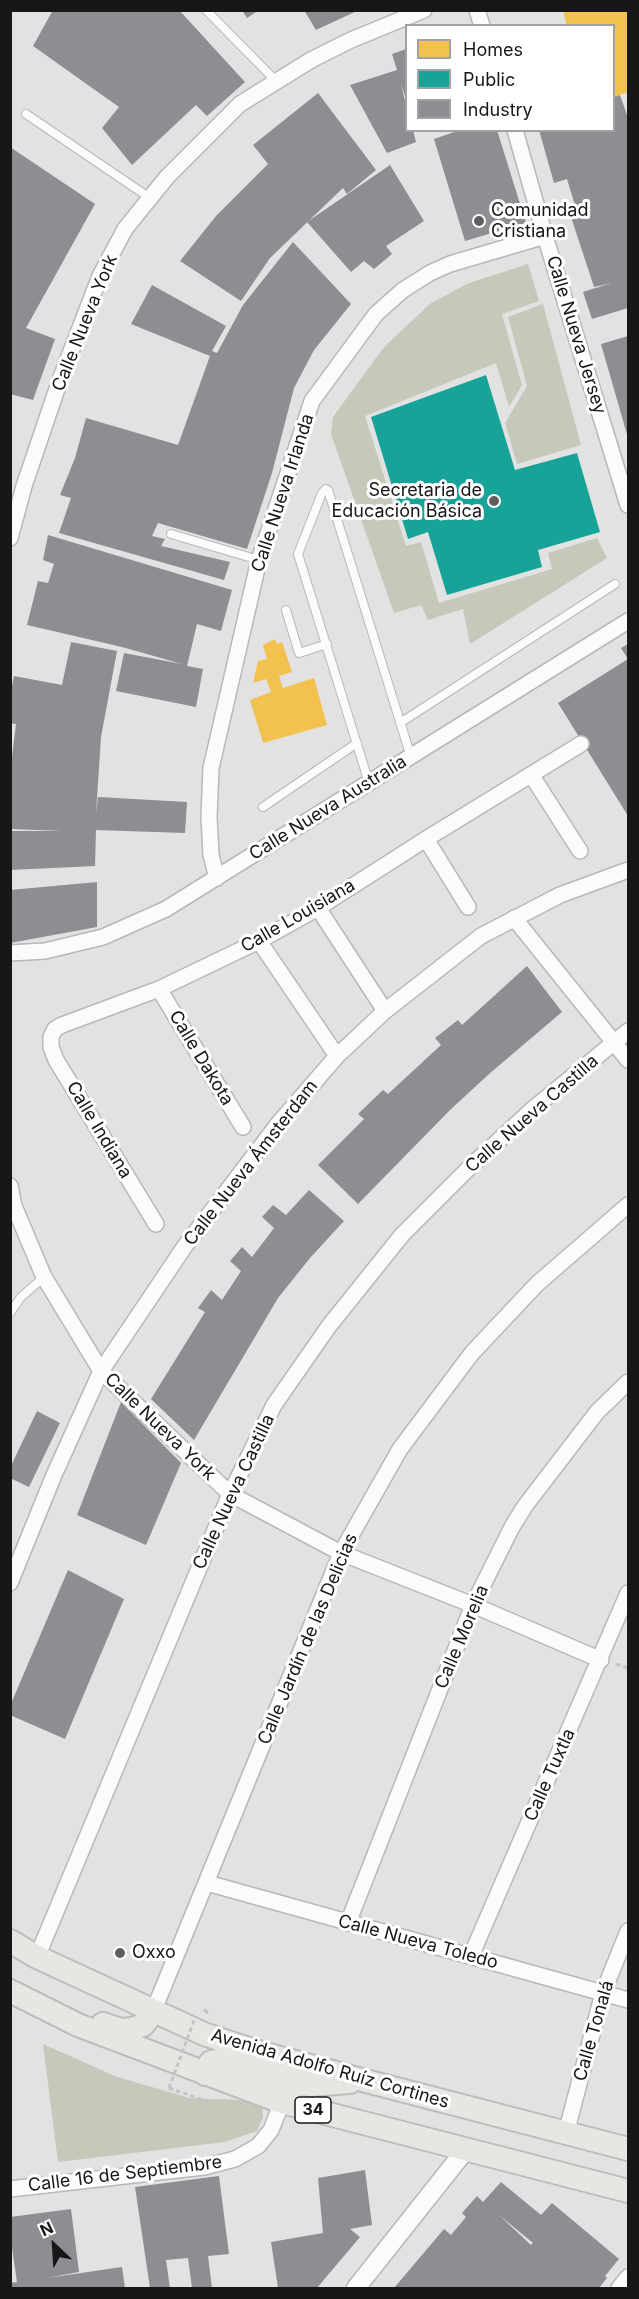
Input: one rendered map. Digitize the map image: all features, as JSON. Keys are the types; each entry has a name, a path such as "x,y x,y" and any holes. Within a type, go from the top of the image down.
{"main road":[{"name":"Avenida Adolfo Ruíz Cortines","path":"10,1941 37,1957 204,2034 255,2051 628,2149"},
{"path":"10,1975 106,2025 121,2030 143,2025 153,2012"},
{"name":"34","path":"10,1991 78,2025 282,2102 628,2191"},
{"path":"205,2074 211,2062 216,2061 288,2082 310,2085 366,2081"}],"street":[{"name":"Calle Nueva York","path":"10,538 24,486 60,380 100,276 124,229 167,177 240,104 311,60 351,40 424,10"},
{"name":"Calle Nueva Jersey","path":"516,132 545,236 628,505"},
{"name":"Calle Nueva Irlanda","path":"217,878 212,855 209,818 211,768 259,560 312,401 376,314 403,290 430,273 468,258 545,236"},
{"name":"Calle Nueva Australia","path":"10,953 45,951 103,937 166,909 628,621"},
{"name":"Calle Louisiana","path":"53,1033 62,1025 159,989 318,908 581,744"},
{"path":"532,776 580,851"},
{"path":"426,839 468,907"},
{"name":"Calle Nueva Ámsterdam","path":"10,1583 54,1475 101,1371 185,1245 278,1124 337,1056 385,1011 481,936 560,895 628,870"},
{"path":"318,908 385,1011"},
{"path":"514,918 628,1060"},
{"path":"259,940 337,1056"},
{"name":"Calle Dakota","path":"159,989 243,1127"},
{"name":"Calle Nueva Castilla","path":"37,1957 230,1494 274,1405 328,1326 402,1235 473,1164 534,1108 628,1031"},
{"name":"Calle Indiana","path":"53,1033 51,1047 56,1060 156,1224"},
{"name":"Calle Nueva York","path":"10,1186 14,1206 44,1277 101,1371 230,1494 341,1553 473,1605 601,1660"},
{"name":"Calle Jardín de las Delicias","path":"153,2012 341,1553 400,1449 472,1353 537,1284 628,1205"},
{"name":"Calle Morelia","path":"348,1923 473,1605 525,1506 597,1412 628,1382"},
{"name":"Calle Tuxtla","path":"471,1956 601,1660 628,1593"},
{"name":"Calle Nueva Toledo","path":"207,1883 628,2000"},
{"name":"Calle Tonalá","path":"566,2133 603,1993 628,1931"},
{"name":"Calle 16 de Septiembre","path":"10,2189 204,2167 236,2159 258,2146 271,2130 282,2102"},
{"path":"360,2287 467,2148"},
{"path":"619,2289 628,2277"}],"lane":[{"path":"206,10 276,81"},
{"path":"26,114 150,198"},
{"path":"369,783 298,551 322,493 327,489 411,757"},
{"path":"171,534 259,560"},
{"path":"400,723 615,584"},
{"path":"286,610 299,653 327,644"},
{"path":"263,807 357,743"},
{"path":"10,1313 21,1297 44,1277"}],"path":[{"path":"195,2018 169,2088 209,2102"}],"shaded area":[{"path":"528,264 539,301 502,314 522,385 509,407 496,363 365,416 406,546 421,542 439,603 552,569 548,553 597,538 607,558 470,644 463,609 428,620 421,605 394,613 331,434 333,417 384,347 431,303 469,283"},
{"path":"543,304 581,445 517,464 505,423 527,386 508,317"},
{"path":"43,2044 117,2077 190,2098 240,2100 262,2105 263,2117 257,2131 225,2142 58,2162"}],"building: Homes":[{"path":"563,10 628,10 628,92 615,97 615,24 566,24"},
{"path":"275,639 277,644 282,642 292,672 279,676 283,688 314,678 327,725 263,743 250,700 271,692 266,679 253,683 258,661 267,659 263,645"}],"building: Public":[{"name":"Secretaria de Educación Básica","path":"486,375 515,470 577,453 600,532 538,550 542,567 447,595 428,532 408,539 371,417"}],"building: Industry":[{"path":"53,10 179,10 245,82 207,116 196,105 132,165 102,128 119,107 33,46"},
{"path":"242,10 259,10 247,18"},
{"path":"304,10 359,10 316,30"},
{"path":"405,49 405,96 401,84 405,101 405,132 414,132 416,142 387,153 350,85 397,70 392,54"},
{"path":"318,93 376,170 347,194 343,188 270,258 241,301 180,261 216,216 268,164 253,145"},
{"path":"620,95 628,118 628,308 592,319 583,292 611,283 594,287 571,217 578,215 567,179 554,183 540,132 615,132 615,97"},
{"path":"454,132 498,132 526,223 465,241 434,139"},
{"path":"10,147 95,204 26,328 55,339 33,400 10,394"},
{"path":"390,165 424,221 386,246 392,254 374,269 364,261 351,272 307,222"},
{"path":"293,242 351,304 314,350 294,388 272,473 247,549 158,523 152,536 165,539 161,546 230,562 224,580 59,533 71,498 60,495 75,458 86,418 178,445 210,356 131,324 152,285 226,326 212,351 217,353 243,305"},
{"path":"628,336 628,438 601,344"},
{"path":"48,535 232,590 221,631 197,624 187,666 203,669 196,707 116,691 124,653 182,664 122,647 27,625 38,581 48,583 54,564 43,560"},
{"path":"71,642 117,651 101,737 96,814 98,797 187,802 185,833 96,830 95,866 10,870 10,831 62,831 10,829 10,773 16,724 10,723 10,696 14,676 62,685"},
{"path":"628,644 628,659 621,648"},
{"path":"628,659 628,816 558,703"},
{"path":"97,882 97,927 10,943 10,890"},
{"path":"527,966 562,1012 450,1110 358,1204 318,1165 364,1119 358,1114 383,1090 388,1094 441,1045 435,1038 458,1020 462,1025"},
{"path":"309,1190 344,1221 278,1298 194,1440 151,1399 205,1312 198,1308 211,1290 222,1300 241,1271 230,1261 242,1247 252,1257 274,1228 262,1217 273,1205 286,1215"},
{"path":"121,1402 181,1463 146,1545 77,1515"},
{"path":"37,1411 60,1423 29,1487 10,1478 10,1468"},
{"path":"68,1570 124,1599 65,1739 10,1715 10,1706"},
{"path":"365,2170 372,2225 350,2229 360,2237 317,2288 278,2288 271,2242 323,2233 318,2178"},
{"path":"219,2176 229,2254 208,2256 212,2288 192,2288 188,2258 166,2260 170,2288 150,2288 135,2187"},
{"path":"501,2182 541,2215 552,2203 619,2259 605,2276 607,2278 599,2288 394,2288 444,2229 451,2235 466,2217 462,2213 477,2196 483,2202","holes":["498,2214 533,2243 531,2245"]},
{"path":"71,2209 79,2272 47,2278 122,2267 125,2288 10,2288 10,2283 17,2282 10,2234 10,2217"}],"place":[{"name":"Comunidad Cristiana","path":"479,221"},
{"name":"Secretaria de Educación Básica","path":"494,501"},
{"name":"Oxxo","path":"120,1953"}]}
